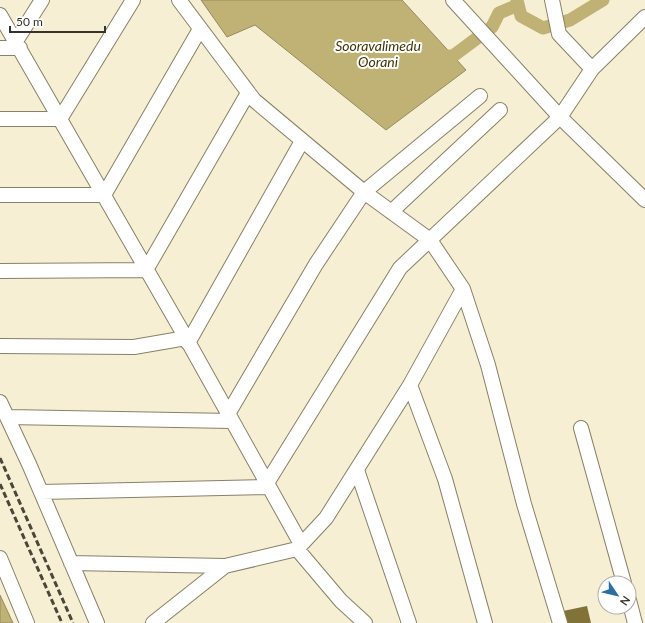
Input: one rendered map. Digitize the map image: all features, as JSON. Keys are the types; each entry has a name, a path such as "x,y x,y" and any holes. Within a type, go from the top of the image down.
{"street":[{"path":"18,45 42,0"},
{"path":"60,119 133,0"},
{"path":"179,0 254,100 364,192 430,240 463,289 488,365 524,504 560,623"},
{"path":"453,0 560,117 645,200"},
{"path":"552,0 559,34 592,69"},
{"path":"0,15 268,485 299,547 341,601 364,623"},
{"path":"268,485 400,268 560,117 592,69 645,17"},
{"path":"104,195 200,29"},
{"path":"0,48 18,45"},
{"path":"146,270 248,93"},
{"path":"230,418 316,264 364,192 480,96"},
{"path":"391,212 500,110"},
{"path":"0,119 60,119"},
{"path":"187,341 302,140"},
{"path":"0,195 104,195"},
{"path":"0,271 146,270"},
{"path":"71,563 225,566 299,547 326,518 357,470 410,385 463,289"},
{"path":"0,346 134,347 187,341"},
{"path":"410,385 445,479 485,623"},
{"path":"0,402 41,492 97,623"},
{"path":"7,417 230,418"},
{"path":"581,428 622,575"},
{"path":"357,470 409,623"},
{"path":"41,492 268,485"},
{"path":"0,558 27,623"},
{"path":"153,623 225,566"}],"water":[{"name":"Sooravalimedu Oorani","path":"201,0 402,0 466,70 386,130 255,25 227,37"},
{"path":"0,595 13,623 0,623"}],"building":[{"path":"587,606 591,623 565,623 563,611"}],"waterway":[{"path":"517,0 521,16 543,28 570,20 603,0"},
{"path":"436,56 453,56 492,27 499,13 518,5"}],"railway":[{"path":"0,458 73,623"},
{"path":"0,484 62,623"}]}
